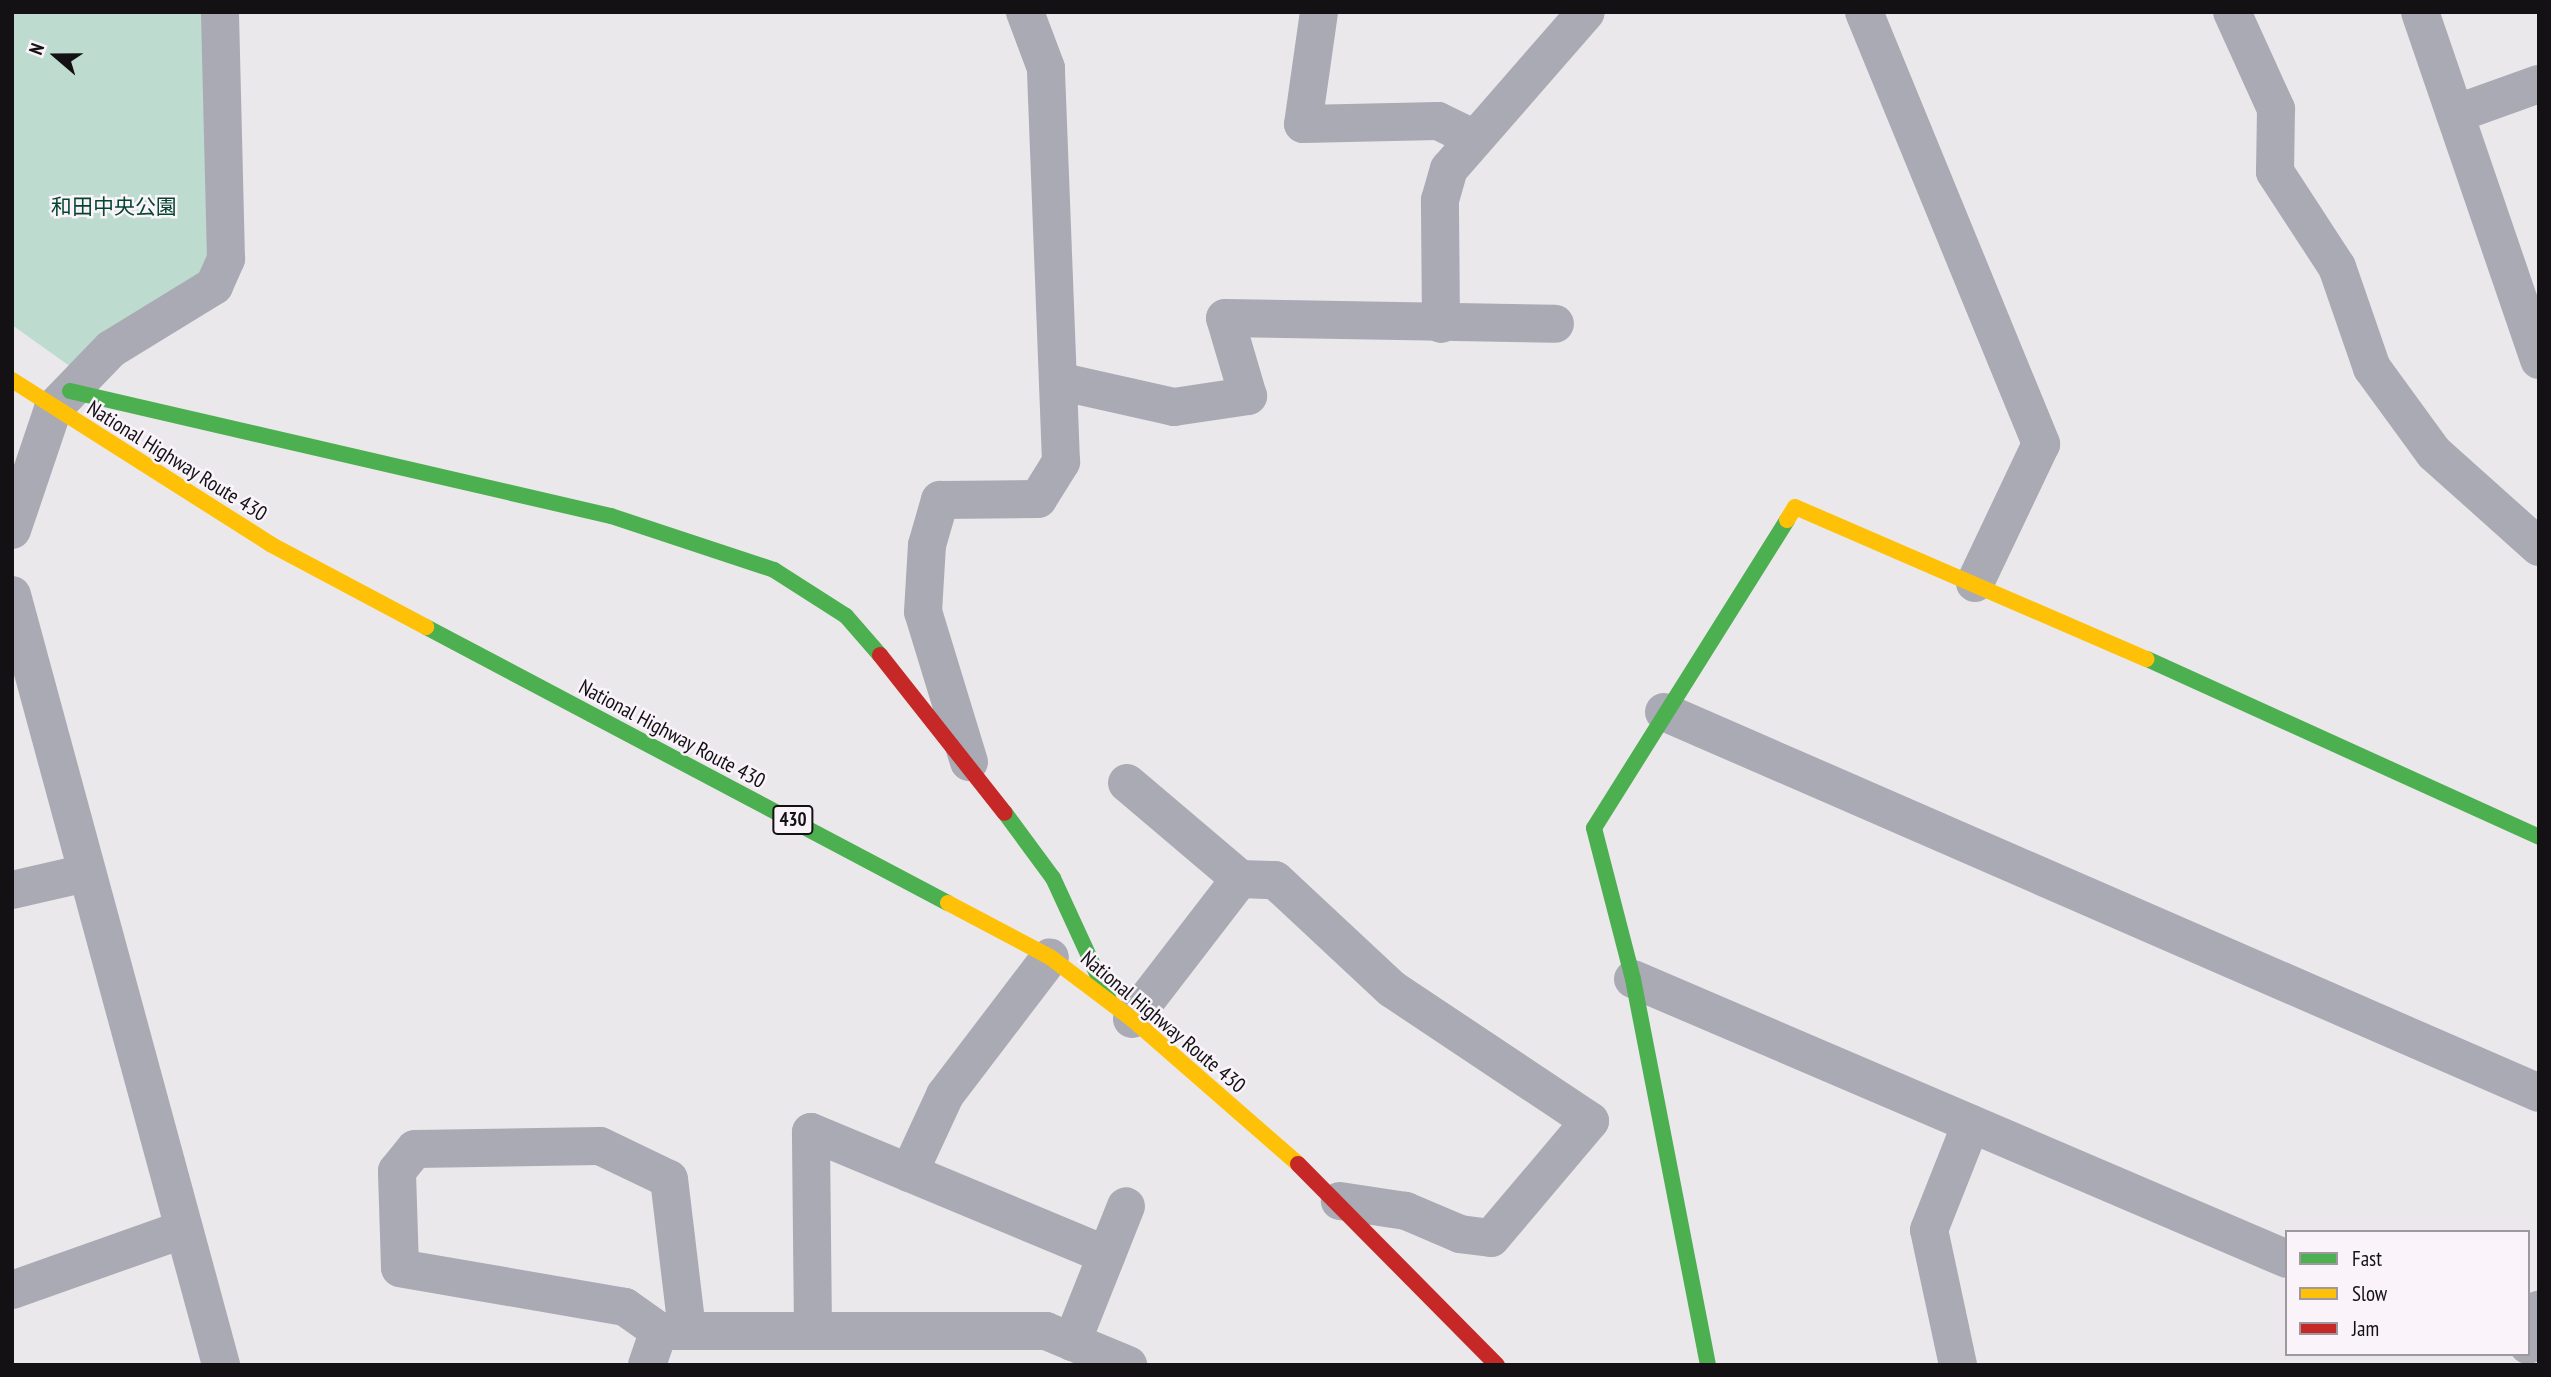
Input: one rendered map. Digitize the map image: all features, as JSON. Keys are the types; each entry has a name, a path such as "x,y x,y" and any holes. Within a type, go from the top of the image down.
{"main road":[{"name":"National Highway Route 430","path":"12,380 62,400 270,544 1050,957 1121,1009 1340,1201 1497,1365"},
{"path":"62,400 611,516 774,569 846,616 971,767 1053,878 1121,1009"},
{"path":"1708,1365 1633,979 1594,828 1664,712 1795,507 1975,583 2539,837"}],"street":[{"path":"12,530 62,400 111,349 215,286 226,258 220,12"},
{"path":"971,767 923,612 928,545 940,500 1038,499 1061,461 1046,68 1026,12"},
{"path":"1318,12 1303,124 1438,121 1475,139"},
{"path":"1441,324 1440,200 1448,169 1586,12"},
{"path":"1864,12 2041,444 1975,583"},
{"path":"2232,12 2276,110 2275,172 2337,267 2372,368 2434,453 2539,547"},
{"path":"2420,12 2535,336"},
{"path":"2455,114 2539,84"},
{"path":"1058,381 1174,407 1248,396 1225,318 1555,324"},
{"path":"12,595 221,1365"},
{"path":"1664,712 2539,1093"},
{"path":"1127,783 1240,879 1275,880 1392,989 1590,1121 1491,1238 1460,1234 1406,1211 1340,1201"},
{"path":"12,890 86,873"},
{"path":"1121,1009 1240,879"},
{"path":"909,1173 945,1095 1050,957"},
{"path":"1633,979 2285,1258"},
{"path":"1958,1365 1928,1230 1971,1124"},
{"path":"813,1331 811,1132 1106,1255"},
{"path":"664,1342 669,1179 600,1146 415,1149 397,1171 400,1268 625,1307 664,1342 813,1331 1046,1331 1128,1365"},
{"path":"1072,1342 1126,1206"},
{"path":"12,1290 184,1229"},
{"path":"2530,1336 2539,1310"}],"green space":[{"name":"和田中央公園","path":"12,12 207,12 217,233 202,278 71,367 12,325"}],"traffic: fast":[{"path":"70,391 611,516 774,570 846,616 880,655"},
{"path":"1708,1365 1633,979 1594,828 1787,520"},
{"path":"426,627 948,903"},
{"path":"2147,659 2539,837"},
{"path":"1005,813 1053,878 1109,1000"}],"traffic: slow":[{"path":"12,380 270,544 426,627"},
{"path":"1787,520 1795,507 2147,659"},
{"path":"948,903 1050,957 1132,1019 1298,1164"}],"traffic: jam":[{"path":"880,655 1005,813"},
{"path":"1298,1164 1497,1365"}]}
